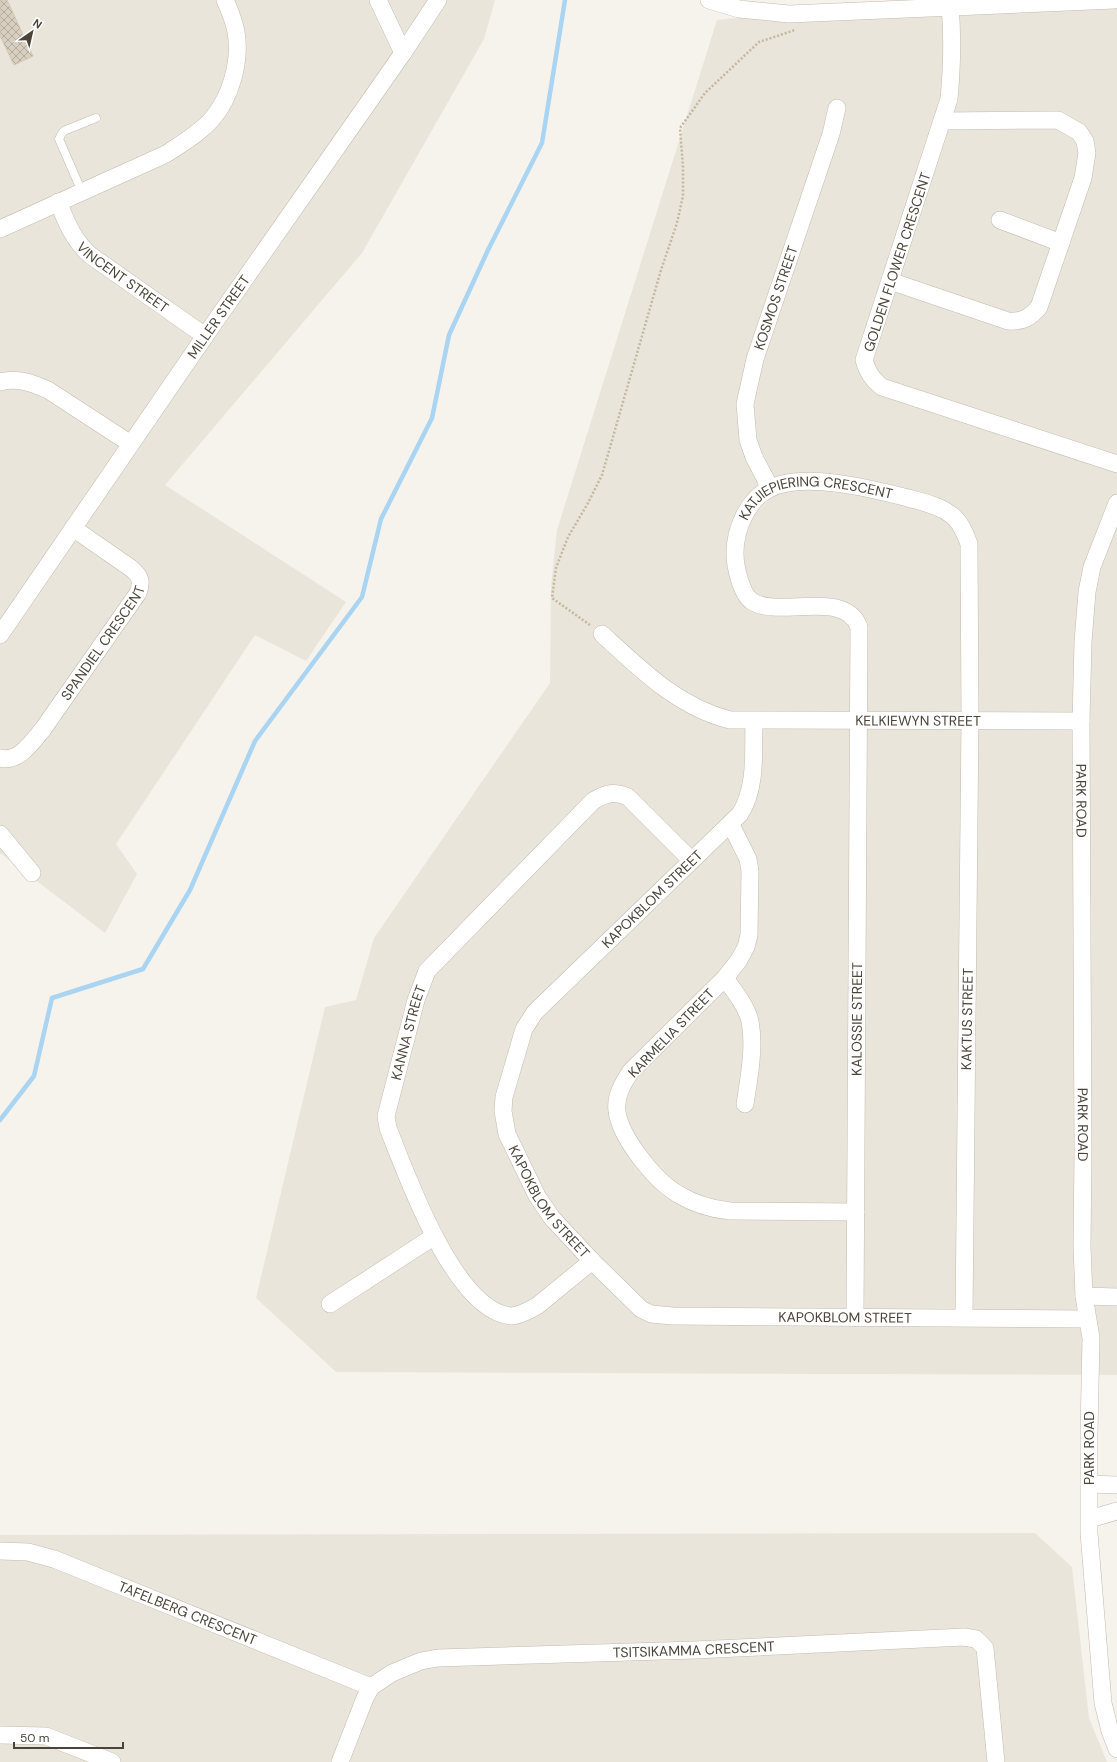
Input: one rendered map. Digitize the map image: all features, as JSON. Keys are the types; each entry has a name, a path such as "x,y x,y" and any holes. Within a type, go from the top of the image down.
{"street":[{"path":"0,229 166,154 212,120 230,89 237,49 236,33 226,0"},
{"path":"378,0 403,53"},
{"name":"MILLER STREET","path":"0,635 205,336 403,53 438,0"},
{"path":"709,0 766,13 811,13 944,6 1114,0"},
{"name":"GOLDEN FLOWER CRESCENT","path":"944,6 953,37 953,64 949,99 864,360 867,371 871,378 882,387 1117,464"},
{"name":"KOSMOS STREET","path":"768,489 766,480 754,457 748,440 744,404 755,359 831,134 836,108"},
{"path":"890,281 1008,321 1018,322 1028,318 1039,307 1083,178 1086,153 1085,141 1079,132 1058,120 942,121"},
{"name":"VINCENT STREET","path":"58,202 72,235 80,246 90,255 205,336"},
{"path":"1000,220 1061,243"},
{"path":"0,382 8,380 21,380 48,390 131,444"},
{"name":"KATJIEPIERING CRESCENT","path":"859,720 859,627 855,619 848,612 828,607 761,605 752,601 746,595 738,576 735,552 738,529 756,497 768,489 789,483 823,482 859,486 932,505 952,514 958,520 969,544 970,720"},
{"name":"PARK ROAD","path":"1117,503 1092,567 1086,592 1083,642 1082,720 1082,1247 1084,1296 1087,1319 1092,1338 1088,1433 1090,1519 1092,1568 1103,1703 1110,1731 1117,1749"},
{"name":"SPANDIEL CRESCENT","path":"0,758 10,758 20,754 38,735 138,593 142,584 138,575 132,569 73,528"},
{"name":"KELKIEWYN STREET","path":"602,634 655,681 697,708 713,716 730,720 1082,720"},
{"name":"KALOSSIE STREET","path":"855,1317 859,720"},
{"name":"KAKTUS STREET","path":"964,1317 970,720"},
{"name":"KAPOKBLOM STREET","path":"754,721 752,787 748,802 730,825 691,860 535,1012 524,1029 504,1097 503,1115 507,1134 537,1196 552,1218 592,1261 641,1308 651,1314 673,1316 1087,1319"},
{"name":"KANNA STREET","path":"592,1261 536,1306 511,1316 494,1309 472,1293 433,1236 388,1128 386,1116 416,1000 427,971 593,801 610,792 619,793 628,797 691,860"},
{"name":"KARMELIA STREET","path":"730,825 748,859 750,871 749,935 746,947 725,978 631,1072 621,1085 618,1097 617,1112 627,1139 644,1161 661,1180 676,1193 700,1205 717,1210 730,1211 856,1212"},
{"path":"0,834 32,873"},
{"path":"725,978 742,1002 749,1020 752,1041 745,1104"},
{"path":"330,1304 433,1236"},
{"path":"1084,1296 1117,1297"},
{"path":"1089,1484 1117,1484"},
{"path":"1090,1519 1117,1511"},
{"name":"TAFELBERG CRESCENT","path":"0,1551 28,1552 54,1559 371,1687"},
{"name":"TSITSIKAMMA CRESCENT","path":"340,1762 365,1698 371,1687 392,1672 421,1661 438,1658 695,1650 972,1638 982,1644 985,1648 996,1762"},
{"path":"0,1735 46,1736 112,1762"}],"lane":[{"path":"82,192 59,139 62,132 96,118"}],"path":[{"path":"602,634 552,598 556,568 568,537 602,475 661,270 677,223 683,196 683,167 680,128 705,93 759,42 796,30 811,13"}],"shaded area":[{"path":"0,0 495,0 484,39 362,253 165,485 346,602 306,661 255,635 116,844 137,874 105,933 0,853"},
{"path":"907,0 1117,0 1117,1375 336,1372 256,1298 325,1007 356,1000 374,938 550,683 551,586 557,530 717,20"},
{"path":"1035,1533 1072,1567 1089,1718 1107,1762 0,1762 0,1535"}],"building":[{"path":"0,0 7,0 33,56 14,65 0,36"}],"waterway":[{"path":"0,1120 34,1076 52,998 143,969 190,890 255,741 362,597 381,519 432,418 449,335 488,250 542,143 565,0"}]}
